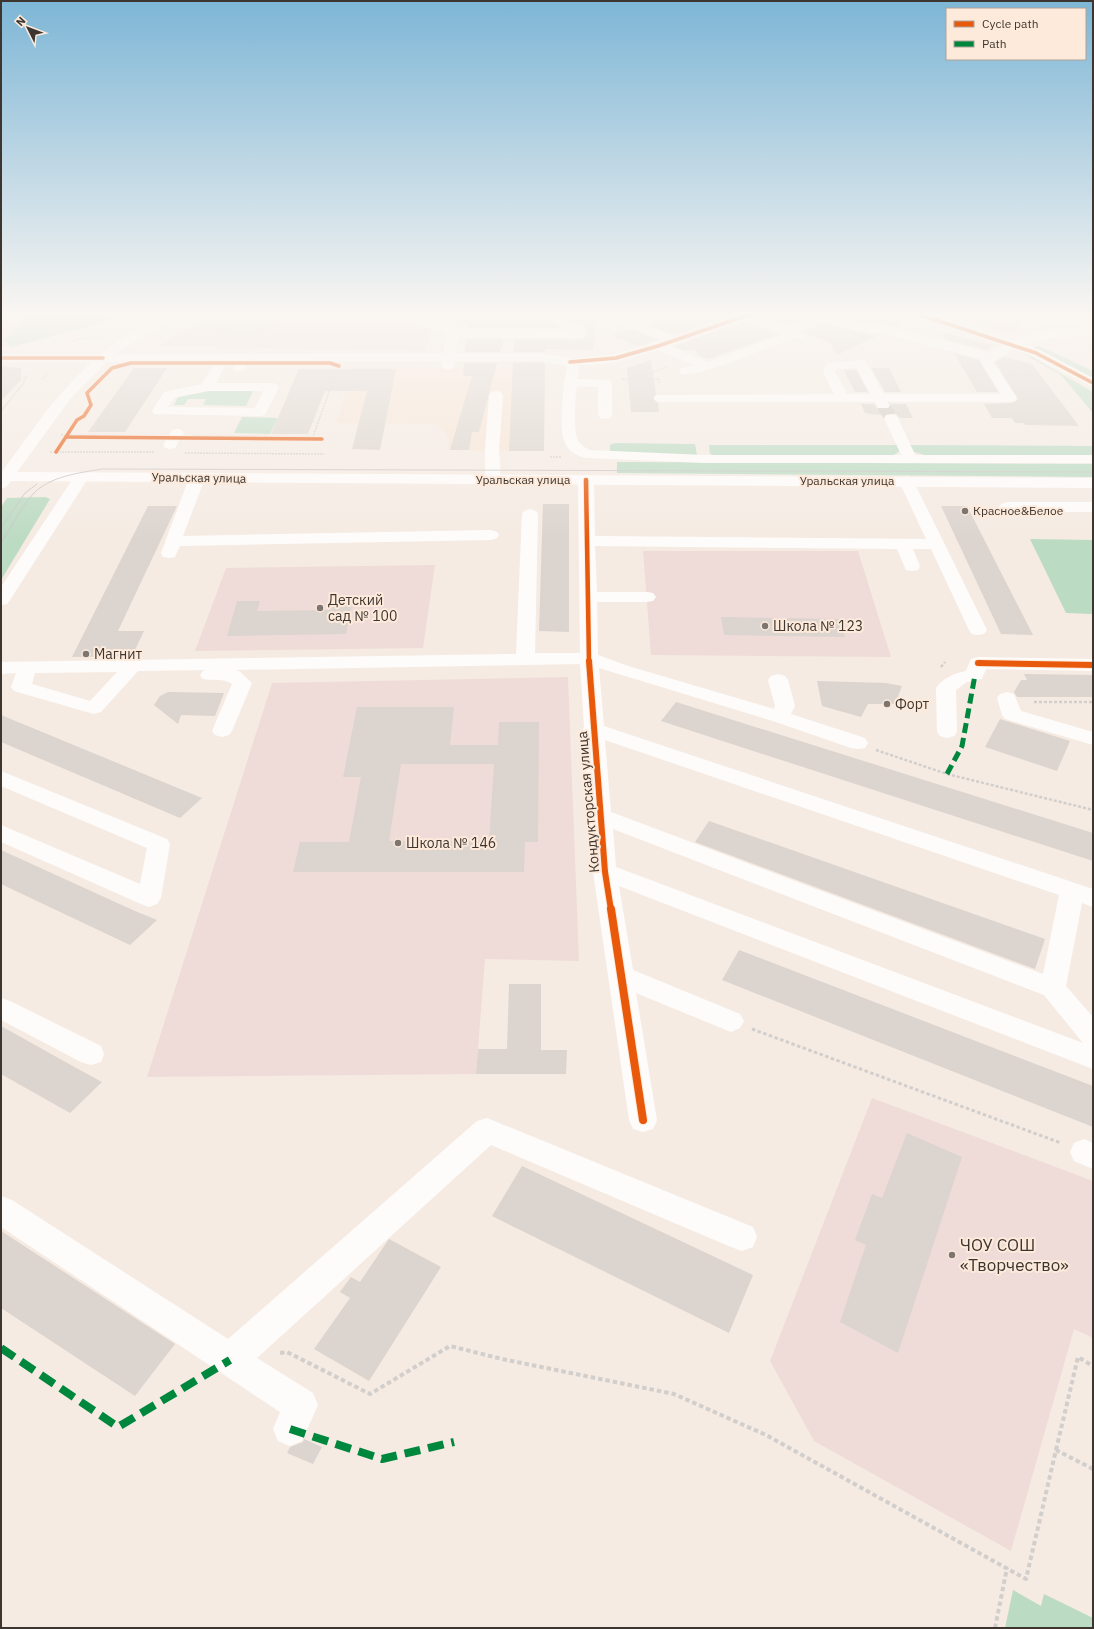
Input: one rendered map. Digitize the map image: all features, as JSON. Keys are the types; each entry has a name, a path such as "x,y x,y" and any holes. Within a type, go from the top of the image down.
{"main road":[{"path":"3,479 48,416 71,389"},
{"path":"200,389 169,395 159,411 260,412 271,389"},
{"name":"Уральская улица","path":"570,389 568,432 573,445 586,454 705,459 1093,459"},
{"path":"605,389 605,415"},
{"path":"838,389 843,398"},
{"path":"875,389 882,402"},
{"path":"661,398 843,398 882,402 1010,398 1004,389"},
{"path":"493,480 492,450 496,395"},
{"path":"890,418 910,459"},
{"path":"1,600 81,477"},
{"name":"Уральская улица","path":"3,479 81,477 1093,482"},
{"path":"197,478 171,547 491,536"},
{"name":"Кондукторская улица","path":"586,480 589,658 601,816 606,872 643,1120"},
{"path":"907,481 978,630"},
{"path":"1007,507 1093,507"},
{"path":"525,659 530,514"},
{"path":"586,541 937,544"},
{"path":"903,544 912,566"},
{"path":"587,597 647,597"},
{"path":"1,668 589,658 621,670 780,717 858,743"},
{"path":"947,732 946,688 961,678 975,675 978,663 1093,664"},
{"path":"28,668 21,687 94,708 142,666"},
{"path":"142,666 149,674 232,675 242,683 222,731"},
{"path":"778,680 785,706 780,717"},
{"path":"1007,698 1012,715 1093,739"},
{"path":"594,729 1083,895 1052,988"},
{"path":"1,778 159,844 149,898 1,833"},
{"path":"601,816 1052,988 1093,1036"},
{"path":"606,872 1093,1058"},
{"path":"621,976 731,1021"},
{"path":"1,1008 91,1054"},
{"path":"230,1360 487,1130 742,1238"},
{"path":"1,1210 301,1405 290,1429"}],"path":[{"path":"1,410 19,389"},
{"path":"660,389 661,398"},
{"path":"56,452 73,426"},
{"path":"64,441 322,439"},
{"path":"1028,702 1093,702"},
{"path":"858,743 947,774 1093,810"},
{"path":"731,1021 1089,1154"},
{"path":"273,1354 287,1352 370,1394 450,1346 502,1359 674,1394 766,1435 1026,1579 1078,1358 1093,1366"},
{"path":"1056,1450 1093,1469"},
{"path":"995,1628 1007,1568"}],"shaded area":[{"path":"347,389 545,389 544,451 448,450 450,439 436,424 336,423"},
{"name":"Школа № 123","path":"643,551 858,551 891,657 651,655"},
{"name":"Детский сад № 100","path":"435,565 423,648 195,651 226,568"},
{"name":"Школа № 146","path":"568,677 579,961 485,959 476,1074 147,1077 272,683"},
{"name":"ЧОУ СОШ «Творчество»","path":"872,1098 1093,1181 1093,1338 1074,1329 1011,1551 814,1441 770,1361"}],"green space":[{"path":"1073,389 1088,389 1093,392 1093,413"},
{"path":"206,391 253,391 246,406 203,405 206,399 188,399 184,405 174,405 179,395"},
{"path":"242,417 278,418 270,434 234,433"},
{"path":"615,443 695,444 697,455 610,453 610,445"},
{"path":"709,445 897,445 900,451 892,456 713,455 710,454"},
{"path":"910,445 1093,446 1093,456 932,457 914,452"},
{"path":"617,462 1093,464 1093,477 617,473"},
{"path":"45,497 50,499 1,580 1,507 7,498"},
{"path":"1030,539 1093,540 1093,614 1066,613"},
{"path":"1013,1590 1041,1606 1044,1594 1093,1618 1093,1628 1005,1628"}],"building":[{"path":"1,389 12,389 1,401"},
{"path":"119,389 153,389 125,432 88,432"},
{"path":"290,389 392,389 380,450 352,449 367,391 325,391 308,434 271,434"},
{"path":"468,389 490,389 479,432 472,432 469,450 450,450"},
{"path":"512,389 545,389 544,451 509,451"},
{"path":"629,389 655,389 656,394 653,399 658,403 659,412 631,412"},
{"path":"854,389 866,389 868,392 855,392"},
{"path":"883,389 900,389 901,392 885,392"},
{"path":"975,389 996,389 998,392 977,392"},
{"path":"1012,389 1051,389 1079,426 1025,425 1024,423 1015,423 1012,418 992,418 984,404 1010,403 1015,402 1018,399"},
{"path":"861,404 874,404 878,410 888,410 891,404 906,404 913,418 900,418 896,414 891,413 884,415 865,413"},
{"path":"543,504 569,504 569,632 539,631"},
{"path":"148,506 177,506 118,631 144,631 132,656 72,657"},
{"path":"941,506 967,506 1033,635 1001,634"},
{"path":"353,599 346,634 227,636 237,601 260,601 257,611 331,610 333,600"},
{"path":"721,617 840,619 845,637 724,635"},
{"path":"1024,674 1093,675 1093,697 1017,697 1014,692 1021,680 1027,680"},
{"path":"817,681 886,683 902,686 895,704 868,704 861,717 822,706"},
{"path":"168,692 224,693 215,716 181,715 178,724 154,705 160,696"},
{"path":"676,702 1093,833 1093,861 661,721"},
{"path":"357,707 454,707 450,745 498,745 499,722 539,722 538,842 525,842 524,872 293,872 300,842 349,842 361,777 343,777","holes":["401,764 494,764 489,841 389,841"]},
{"path":"1,715 202,798 180,818 1,742"},
{"path":"1000,719 1070,741 1057,771 985,747"},
{"path":"709,821 1045,939 1035,969 695,842"},
{"path":"1,850 157,920 130,945 1,884"},
{"path":"739,950 1093,1086 1093,1127 722,980"},
{"path":"509,984 541,984 541,1050 567,1050 566,1074 476,1074 478,1049 507,1049"},
{"path":"1,1026 102,1082 70,1113 1,1074"},
{"path":"907,1133 962,1157 898,1353 840,1322 866,1245 855,1240 872,1194 882,1198"},
{"path":"522,1166 753,1275 729,1333 492,1216"},
{"path":"1,1231 175,1344 135,1396 1,1308"},
{"path":"389,1239 441,1267 369,1381 314,1349 350,1298 340,1292 351,1277 360,1282"},
{"path":"304,1439 322,1447 313,1464 287,1453 290,1447 303,1442"}],"tunnel":[{"path":"883,405 891,418"}],"tram line":[{"path":"1,543 24,505 40,488 65,476 102,469 1093,472"},
{"path":"1,528 25,493 37,484"}],"marked path":[{"path":"947,774 962,746 975,675"},
{"path":"1,1348 118,1427 230,1360"},
{"path":"290,1429 382,1459 454,1442"}],"cycle path":[{"path":"56,452 77,420 84,416 91,405 87,393 91,389"},
{"path":"66,437 322,439"},
{"path":"586,480 589,658 605,872 643,1120"},
{"path":"978,663 1093,665"}],"place":[{"name":"Красное&Белое","path":"965,511"},
{"name":"Детский сад № 100","path":"320,608"},
{"name":"Школа № 123","path":"765,626"},
{"name":"Магнит","path":"86,654"},
{"name":"Форт","path":"887,704"},
{"name":"Школа № 146","path":"398,843"},
{"name":"ЧОУ СОШ «Творчество»","path":"952,1255"}]}
